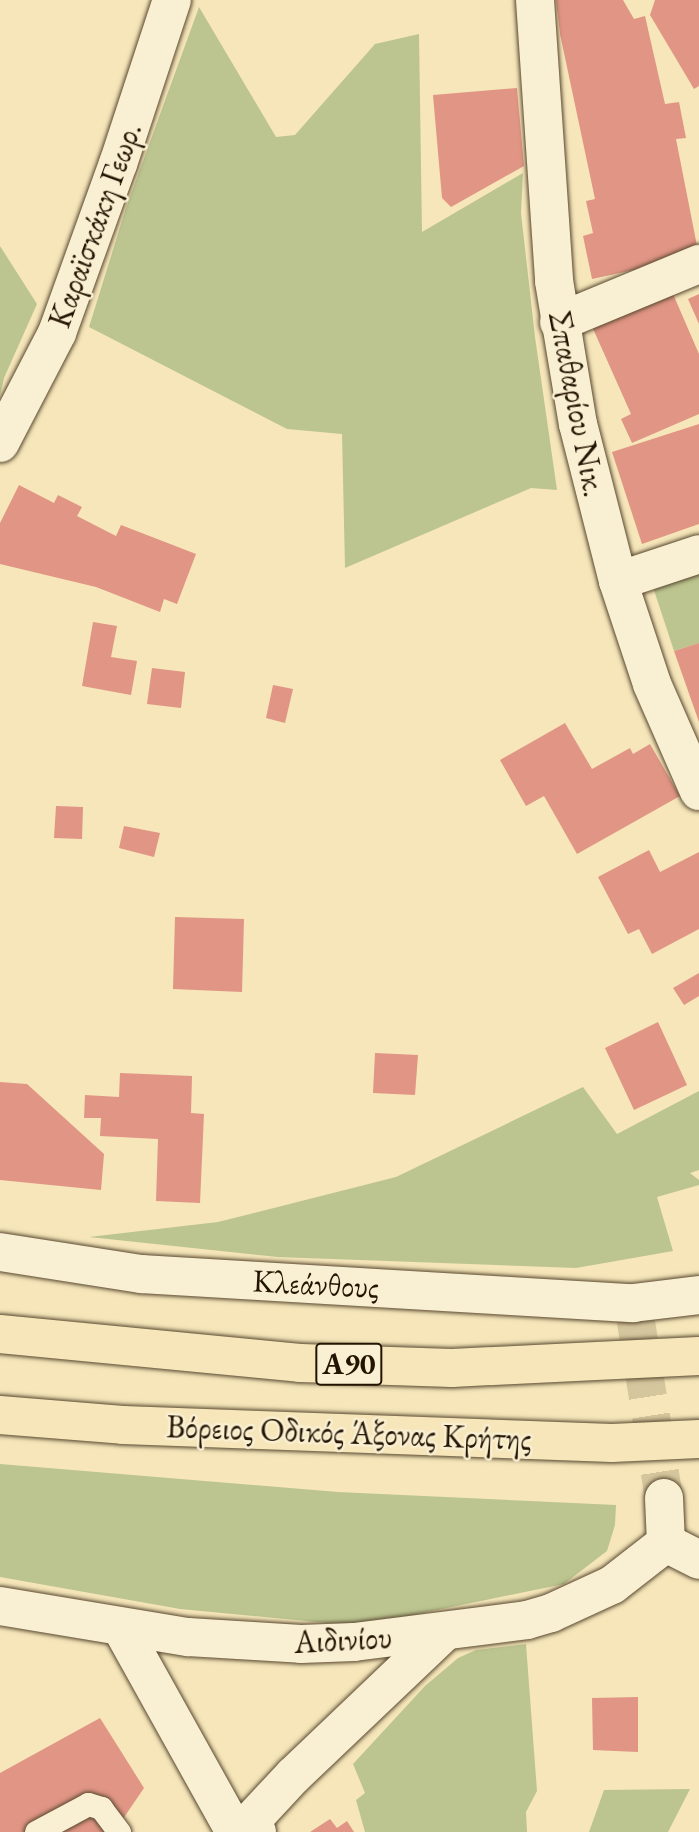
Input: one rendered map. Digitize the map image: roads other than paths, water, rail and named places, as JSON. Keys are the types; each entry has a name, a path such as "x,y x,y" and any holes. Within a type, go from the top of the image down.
{"highway":[{"name":"Α90","path":"0,1334 300,1363 452,1368 699,1356"},
{"name":"Βόρειος Οδικός Άξονας Κρήτης","path":"0,1415 123,1425 570,1441 699,1439"}],"street":[{"name":"Καραϊσκάκη Γεωρ.","path":"0,443 57,333 118,164 172,0"},
{"name":"Σπαθαρίου Νικ.","path":"535,0 559,322 581,437 618,581 652,684 699,791"},
{"path":"559,322 699,264"},
{"path":"618,581 699,555"},
{"name":"Κλεάνθους","path":"0,1252 141,1274 633,1303 699,1295"},
{"path":"664,1497 683,1551"},
{"name":"Αιδινίου","path":"0,1606 122,1629 188,1637 300,1644 354,1642 444,1632 551,1613 683,1551"},
{"path":"122,1629 246,1829 293,1776 444,1632"}],"lane":[{"path":"36,1832 88,1804 101,1808 119,1832"}],"tunnel":[{"path":"633,1303 664,1498"}]}
